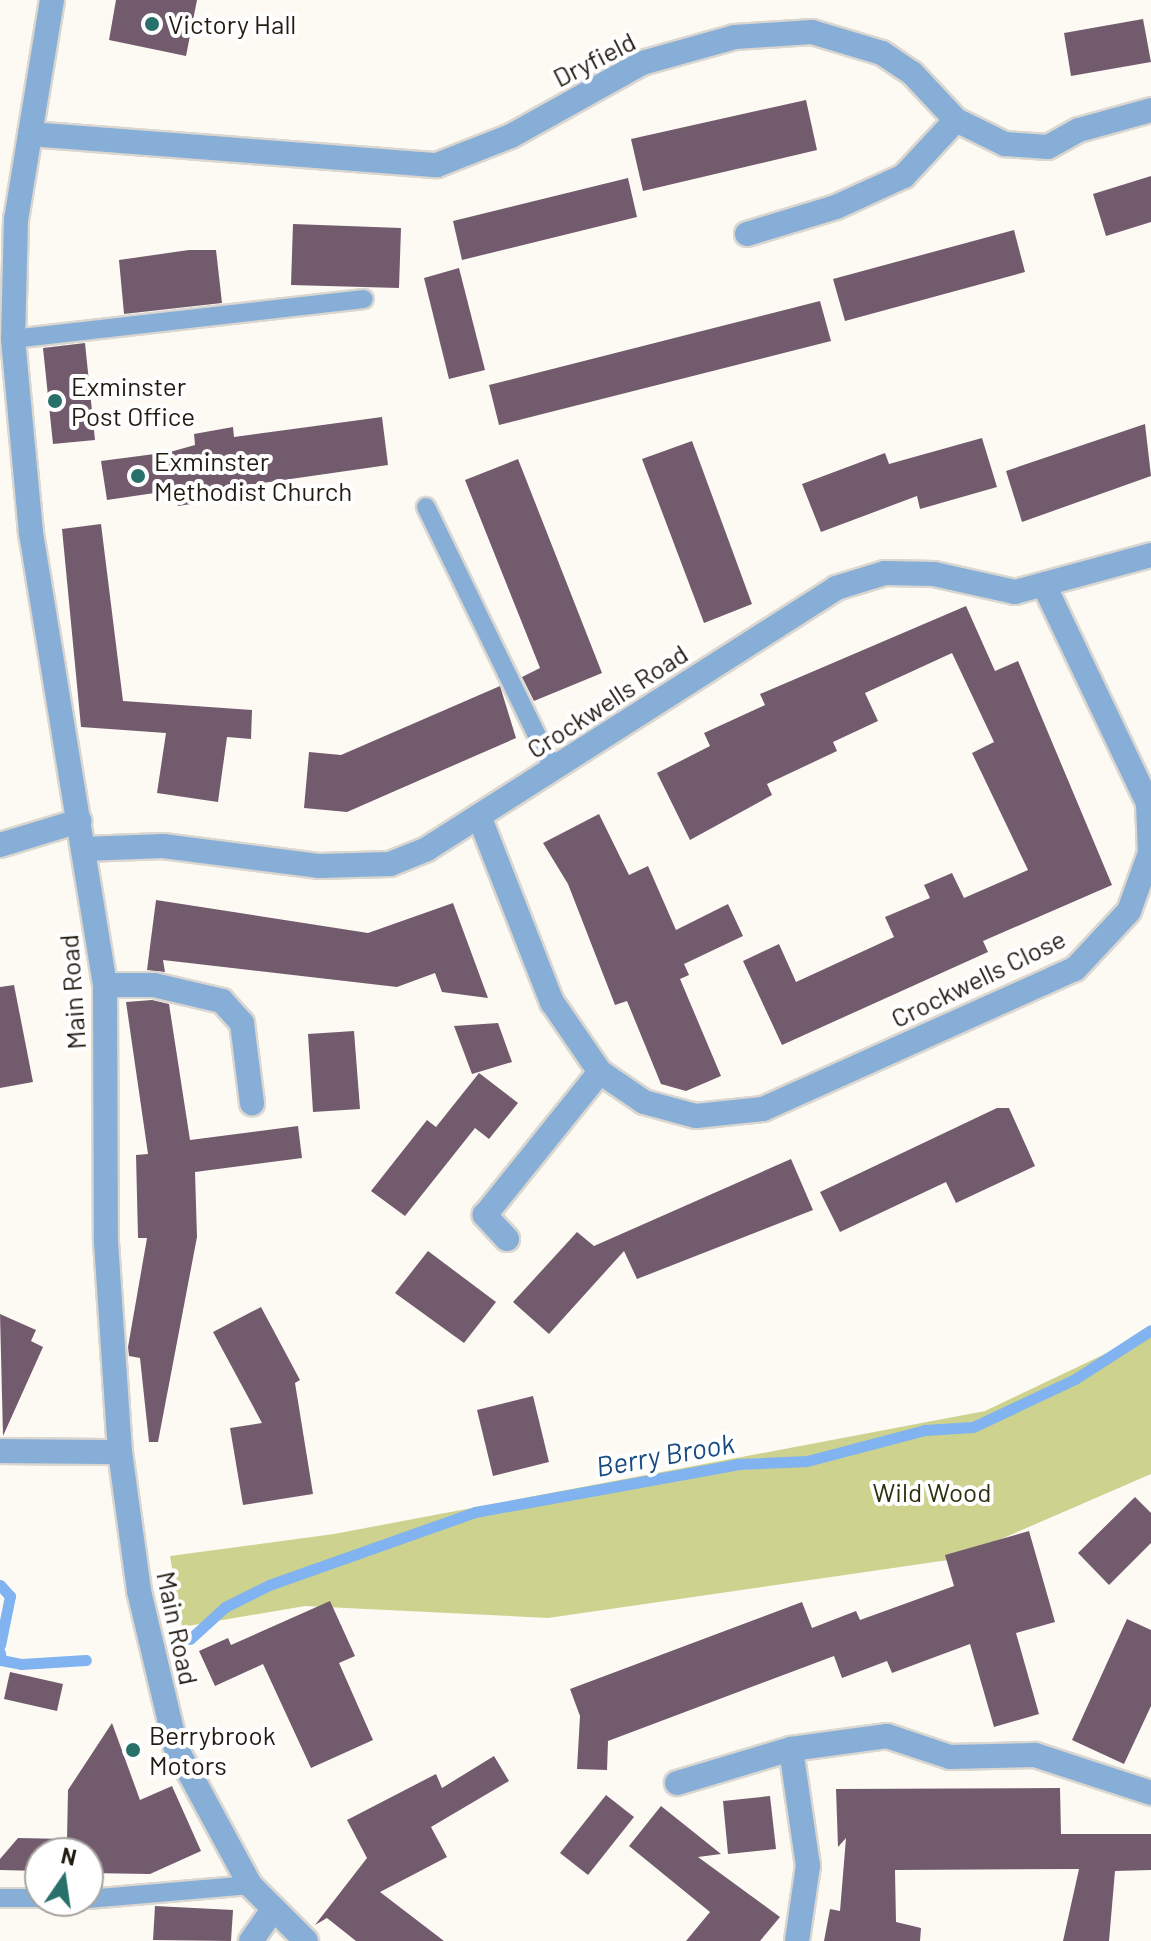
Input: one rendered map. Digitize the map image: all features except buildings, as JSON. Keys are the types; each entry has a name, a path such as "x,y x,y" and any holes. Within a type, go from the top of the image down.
{"street":[{"name":"Main Road","path":"52,0 30,134 8,219 13,339 27,505 105,985 106,1242 120,1452 139,1591 176,1748 250,1885 306,1941"},
{"name":"Dryfield","path":"30,134 437,165 511,136 642,63 735,37 812,32 882,53 912,73 956,120 1005,144 1048,147 1079,130 1151,110"},
{"path":"747,234 836,207 904,176 956,120"},
{"name":"Crockwells Road","path":"84,849 163,846 359,868 427,849 836,588 885,573 934,574 1015,592 1045,587 1151,555"},
{"name":"Crockwells Close","path":"479,816 552,1002 600,1072 644,1102 696,1116 763,1109 1075,969 1129,911 1150,853 1148,803 1045,587"},
{"path":"0,845 79,821"},
{"path":"105,985 154,985 222,1001 242,1023 252,1103"},
{"path":"507,1239 477,1208 600,1072"},
{"path":"0,1451 120,1452"},
{"path":"677,1783 791,1749 887,1736 950,1757 1035,1755 1151,1793"},
{"path":"791,1749 808,1866 797,1941"},
{"path":"251,1941 273,1910"}],"lane":[{"path":"13,339 364,299"},
{"path":"426,507 553,769"},
{"path":"104,1898 250,1885"},
{"path":"0,1898 24,1898"}],"green space":[{"name":"Wild Wood","path":"1151,1332 1151,1474 955,1559 548,1618 305,1606 182,1627 170,1556 334,1534 985,1411"}],"waterway":[{"name":"Berry Brook","path":"190,1639 225,1607 269,1585 475,1512 738,1464 807,1461 925,1430 973,1427 1075,1379 1151,1330"},
{"name":"Berry Brook","path":"0,1585 10,1596 0,1645"},
{"name":"Berry Brook","path":"0,1653 1,1660 21,1664 86,1660"}],"place":[{"name":"Victory Hall","path":"152,24"},
{"name":"Exminster Post Office","path":"55,401"},
{"name":"Exminster Methodist Church","path":"138,476"},
{"name":"Berrybrook Motors","path":"133,1750"}]}
